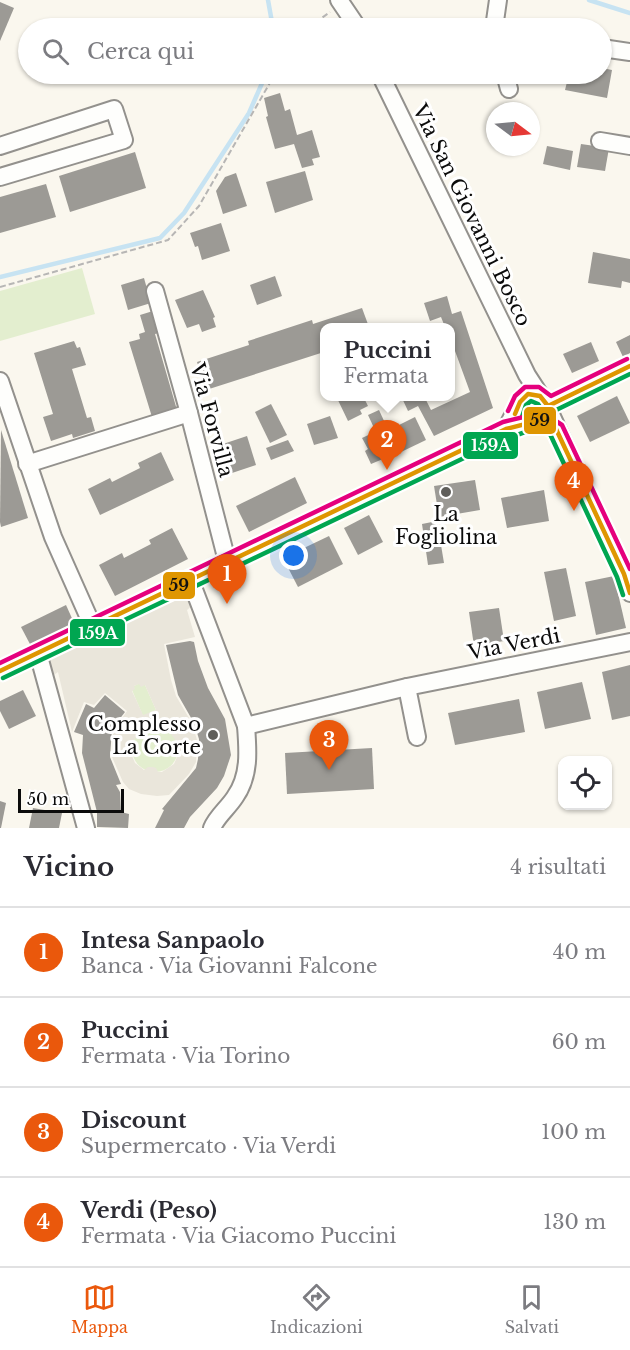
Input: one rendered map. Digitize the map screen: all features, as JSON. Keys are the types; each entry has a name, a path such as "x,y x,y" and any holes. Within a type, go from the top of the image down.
{"street":[{"path":"498,0 498,18"},
{"path":"344,1 353,18"},
{"path":"612,49 630,52"},
{"name":"Via San Giovanni Bosco","path":"385,84 541,410"},
{"path":"0,146 114,109 124,140 0,177"},
{"path":"600,141 630,146"},
{"name":"Via Forvilla","path":"155,291 227,561"},
{"path":"0,671 506,429 511,430 541,410 630,366"},
{"path":"506,429 520,403 526,375"},
{"path":"0,381 52,537 93,627"},
{"path":"520,403 531,393 556,429 624,574 630,593"},
{"path":"520,403 521,416 541,410"},
{"path":"27,464 189,413"},
{"path":"190,579 246,726 247,763 242,785 212,828"},
{"name":"Via Verdi","path":"246,726 407,687 630,642"},
{"path":"38,652 86,828"},
{"path":"407,687 417,737"}],"path":[{"path":"321,18 344,1"},
{"path":"0,287 168,240 199,206 269,84"}],"green space":[{"path":"82,268 95,314 0,341 0,291"},
{"path":"140,683 145,685 156,710 143,716 132,690"},
{"path":"155,726 171,733 178,749 171,765 155,772 139,765 132,749 139,733"}],"shaded area":[{"path":"184,592 194,599 195,603 187,610 195,637 164,644 176,696 192,723 197,740 196,762 189,774 169,795 141,794 129,789 123,782 112,757 112,739 114,730 127,711 105,693 94,705 84,702 72,732 58,672 48,679 44,669 48,657","holes":["139,684 141,687 145,685 156,710 143,715 132,691 135,689 134,686","152,726 168,730 177,742 177,757 174,764 162,772 158,772 153,767 144,770 135,763 132,756 131,748 134,740 145,728"]}],"building":[{"path":"0,2 14,8 0,41"},
{"path":"566,84 610,84 607,98 565,90"},
{"path":"280,93 285,111 290,109 297,135 312,130 320,157 312,159 314,165 302,168 294,144 275,149 266,117 268,116 264,98"},
{"path":"581,144 609,148 605,171 577,167"},
{"path":"547,146 573,151 570,170 543,164"},
{"path":"135,152 146,188 70,212 59,176"},
{"path":"305,171 313,200 275,213 266,182"},
{"path":"236,173 247,206 223,214 216,191 225,177"},
{"path":"46,184 56,217 0,233 0,197"},
{"path":"221,223 230,251 202,260 198,246 195,247 190,233"},
{"path":"593,252 630,259 630,283 622,281 621,288 588,283"},
{"path":"275,276 282,296 257,305 250,285"},
{"path":"144,278 151,303 128,310 121,285"},
{"path":"203,290 215,317 213,318 216,327 202,332 199,324 187,328 175,300"},
{"path":"447,296 452,314 461,311 493,408 434,436 418,406 408,411 403,401 426,401 431,410 455,401 470,392 455,351 455,323 443,323 441,317 430,321 424,303"},
{"path":"362,308 368,323 320,323 320,353 206,390 197,362 249,345 248,341 312,320 313,324"},
{"path":"153,311 159,333 155,334 177,410 152,417 129,342 140,339 139,334 145,332 140,315"},
{"path":"630,335 630,353 623,357 616,342"},
{"path":"74,341 77,348 80,347 86,365 72,369 87,418 91,417 95,431 73,438 72,434 51,441 43,417 53,414 34,353"},
{"path":"591,342 599,361 572,373 563,354"},
{"path":"617,396 630,423 590,442 577,416"},
{"path":"338,401 366,401 368,406 360,410 362,414 348,421"},
{"path":"271,404 287,435 270,443 255,412"},
{"path":"379,410 385,423 374,428 368,415"},
{"path":"330,416 338,438 314,445 307,424"},
{"path":"415,417 426,440 401,452 391,429"},
{"path":"1,430 28,518 1,527 0,522"},
{"path":"379,430 381,434 387,431 397,453 371,464 365,451 368,449 362,438"},
{"path":"247,436 256,465 232,473 223,444"},
{"path":"288,440 294,451 271,460 266,448"},
{"path":"161,452 174,480 100,515 88,489 110,478 112,482 140,468 138,463"},
{"path":"295,477 307,503 249,532 236,506"},
{"path":"475,480 480,510 439,517 434,486"},
{"path":"544,490 549,521 507,528 501,498"},
{"path":"369,515 383,542 358,555 344,528"},
{"path":"437,521 444,563 428,565 422,524"},
{"path":"172,528 188,559 115,596 99,565 122,553 124,558 151,544 149,540"},
{"path":"329,536 343,564 298,587 283,558"},
{"path":"566,568 576,616 554,621 544,572"},
{"path":"614,576 626,628 596,635 585,582"},
{"path":"66,605 75,625 31,646 21,627"},
{"path":"499,608 504,641 474,646 469,612"},
{"name":"Complesso La Corte","path":"194,642 208,688 225,719 231,755 217,788 190,817 184,828 155,828 164,810 162,809 196,768 198,759 199,739 194,723 178,695 166,645"},
{"path":"630,665 630,716 612,720 602,672"},
{"path":"582,682 591,719 545,729 537,692"},
{"path":"23,690 36,716 9,729 0,711 0,701"},
{"name":"Complesso La Corte","path":"105,695 125,712 112,729 110,757 121,784 116,785 120,792 121,812 129,814 128,828 97,827 97,812 82,753 83,735 74,732 86,704 94,708"},
{"path":"519,699 525,732 455,745 448,713"},
{"path":"372,748 374,789 287,794 285,753"},
{"path":"0,801 6,803 1,828 0,828"},
{"path":"33,808 62,813 59,828 29,828"}],"waterway":[{"path":"268,0 271,18"},
{"path":"589,0 630,13"},
{"path":"0,277 160,238 184,213 249,113 262,84"}],"transit line":[{"path":"508,411 515,396 525,387 539,387 551,396 627,359"},
{"name":"59","path":"515,414 520,402 528,394 540,396 548,406 630,366"},
{"name":"159A","path":"522,417 526,405 531,401 538,404 544,413 550,413 630,374"},
{"path":"0,663 503,422 540,413 562,425 630,569"},
{"name":"59","path":"0,671 506,429 541,420 556,429 624,574 630,593"},
{"name":"159A","path":"3,678 508,437 534,430 550,434 617,577 623,595"}],"place":[{"name":"Puccini","path":"387,470"},
{"name":"La Fogliolina","path":"446,492"},
{"name":"Verdi (Peso)","path":"574,511"},
{"name":"Intesa Sanpaolo","path":"227,604"},
{"name":"Complesso La Corte","path":"213,735"},
{"name":"Discount","path":"329,770"}]}
